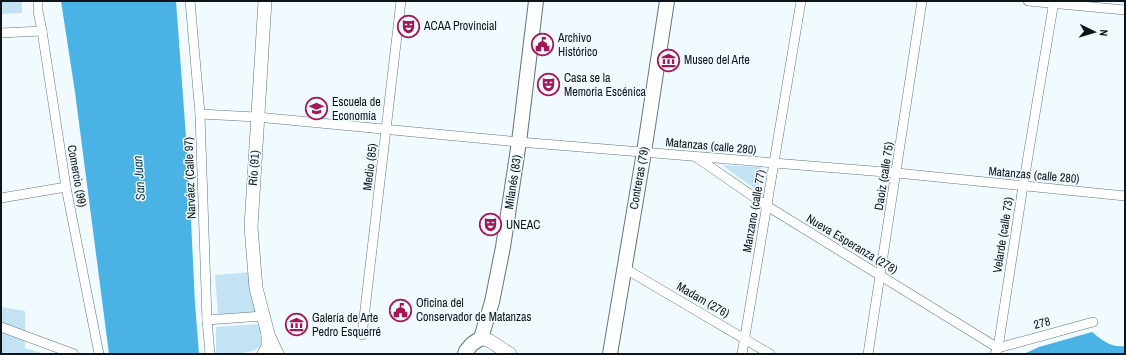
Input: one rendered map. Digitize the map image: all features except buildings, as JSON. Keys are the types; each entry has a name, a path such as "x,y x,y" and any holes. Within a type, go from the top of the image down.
{"main road":[{"name":"Milanés (83)","path":"481,338 492,302 502,255 519,142 536,1"},
{"name":"Contreras (79)","path":"610,354 644,152 667,1"},
{"path":"465,354 472,344 481,338"}],"street":[{"name":"Comercio (99)","path":"38,1 38,12 66,187 99,354"},
{"name":"Narváez (Calle 97)","path":"190,1 200,114 207,320 210,354"},
{"name":"Río (91)","path":"265,1 251,227 254,272 263,316 268,334 277,354"},
{"name":"Medio (85)","path":"362,335 401,1"},
{"name":"Manzano (calle 77)","path":"742,354 801,1"},
{"name":"Daoiz (calle 75)","path":"868,354 897,173 922,1"},
{"path":"1028,1 1053,2 1125,10"},
{"name":"Velarde (calle 73)","path":"997,351 1053,2"},
{"path":"1,33 42,31"},
{"name":"Matanzas (calle 280)","path":"200,114 257,117 519,142 897,173 1125,196"},
{"name":"Nueva Esperanza (278)","path":"695,157 767,206 881,275 997,351"},
{"path":"1,198 66,187"},
{"name":"Madam (276)","path":"624,268 770,354"},
{"path":"207,320 263,316"},
{"name":"278","path":"997,351 1093,322"},
{"path":"1,327 74,354"},
{"path":"264,354 268,347 268,334"},
{"path":"481,338 490,341 510,354"}],"shaded area":[{"path":"1,1 22,1 22,13 1,14"},
{"path":"722,165 761,167 758,191"},
{"path":"252,272 258,312 218,315 215,275"},
{"path":"1,307 25,311 25,348 44,354 1,354"},
{"path":"260,324 262,340 261,345 257,349 245,353 216,354 216,327"}],"water":[{"name":"San Juan","path":"61,1 176,1 189,178 199,354 109,354 75,92"},
{"path":"1092,332 1111,345 1125,346 1125,354 1024,354 1039,347"}],"place":[{"name":"ACAA Provincial","path":"409,26"},
{"name":"Archivo Histórico","path":"542,45"},
{"name":"Museo del Arte","path":"668,60"},
{"name":"Casa se la Memoria Escénica","path":"549,85"},
{"name":"Escuela de Economía","path":"316,109"},
{"name":"UNEAC","path":"491,225"},
{"name":"Oficina del Conservador de Matanzas","path":"401,310"},
{"name":"Galería de Arte Pedro Esquerré","path":"297,325"}]}
